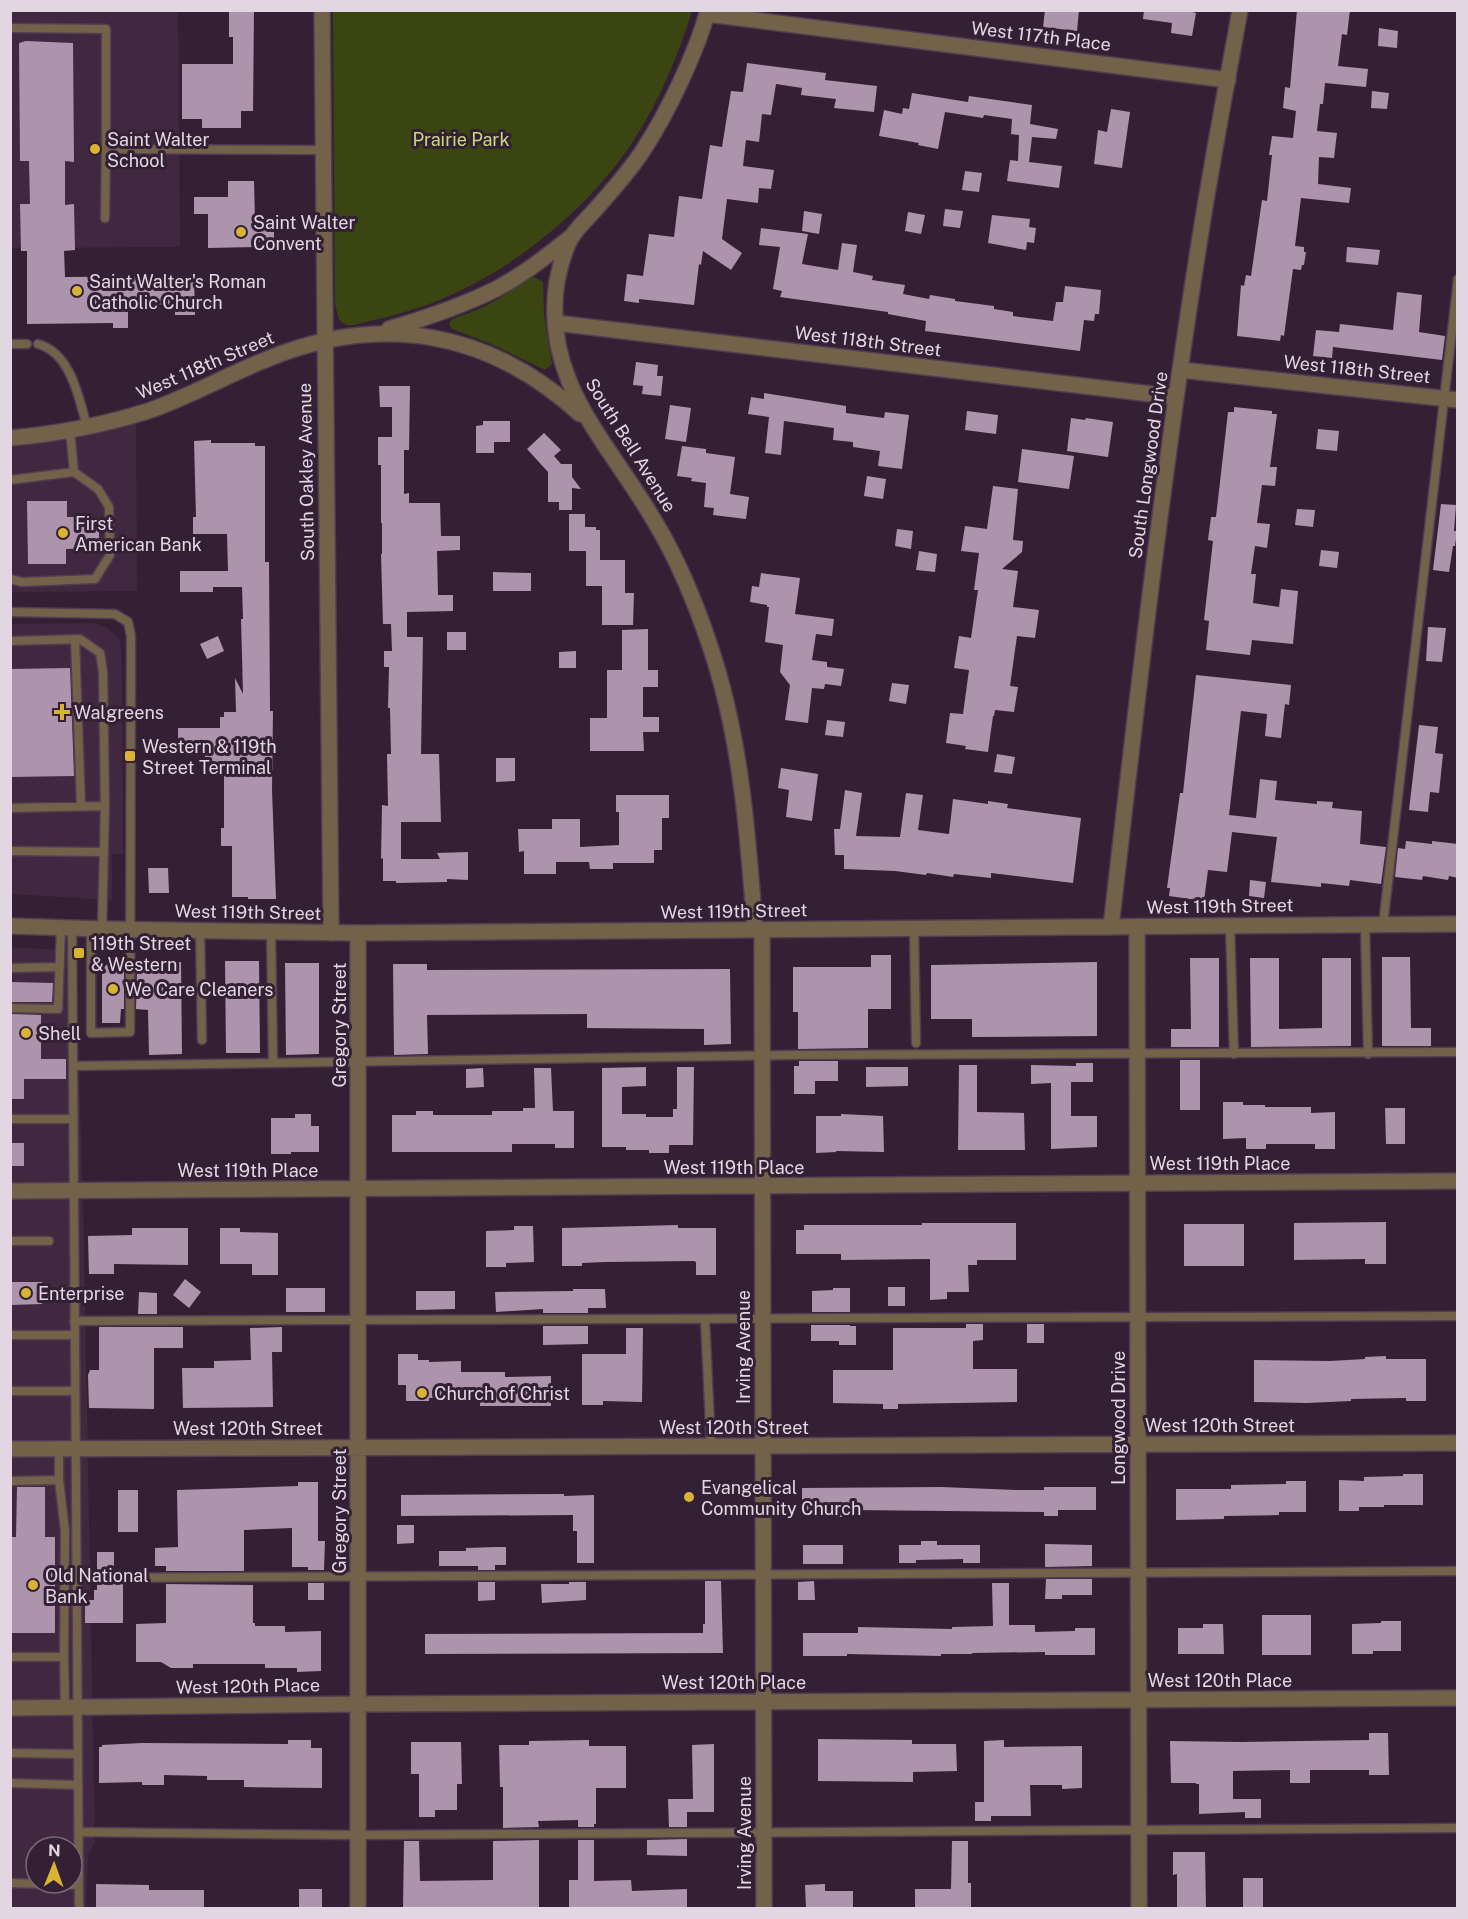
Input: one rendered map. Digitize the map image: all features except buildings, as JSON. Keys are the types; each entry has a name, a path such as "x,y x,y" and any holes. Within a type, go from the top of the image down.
{"street":[{"name":"South Oakley Avenue","path":"322,10 331,933"},
{"name":"South Longwood Drive","path":"1111,927 1141,664 1176,397 1198,244 1240,10"},
{"name":"West 117th Place","path":"707,12 1228,80"},
{"name":"South Bell Avenue","path":"707,12 699,38 665,113 617,185 572,236 557,279 556,323 565,372 591,424 635,487 657,525 692,601 710,647 733,735 741,780 758,930"},
{"name":"West 118th Street","path":"10,438 70,431 149,410 186,396 264,360 324,342 378,333 434,316 498,288 545,258 572,236"},
{"name":"West 118th Street","path":"556,323 1176,397"},
{"name":"West 118th Street","path":"378,333 418,335 454,341 485,352 534,377 560,395 591,424"},
{"name":"West 118th Street","path":"1181,369 1451,400"},
{"name":"West 119th Street","path":"10,926 358,933 1458,924"},
{"name":"Longwood Drive","path":"1137,927 1139,1908"},
{"name":"Irving Avenue","path":"758,930 763,1055 764,1908"},
{"name":"Gregory Street","path":"358,933 358,1908"},
{"name":"West 119th Place","path":"10,1191 1458,1181"},
{"name":"West 120th Street","path":"10,1449 1458,1443"},
{"name":"West 120th Place","path":"10,1708 1458,1698"}],"lane":[{"path":"10,28 106,29 105,218"},
{"path":"106,149 323,150"},
{"path":"1383,925 1451,400 1458,279"},
{"path":"10,344 27,344"},
{"path":"38,344 57,353 64,364 77,393 87,427"},
{"path":"70,431 74,472"},
{"path":"10,480 74,472 98,489 109,507 110,555 95,579 22,582 10,579"},
{"path":"10,612 115,614 128,622 131,636 130,1032 91,1033 96,929 104,852 103,672 100,653 80,639 10,641"},
{"path":"75,639 81,806"},
{"path":"10,808 105,806"},
{"path":"10,851 104,852"},
{"path":"1365,924 1368,1053"},
{"path":"1230,926 1234,1054"},
{"path":"10,1008 58,1009 60,967 66,928"},
{"path":"66,928 72,1066 75,1391 76,1578 71,1707"},
{"path":"914,929 916,1043"},
{"path":"200,931 202,1040"},
{"path":"271,932 273,1063"},
{"path":"10,968 60,967"},
{"path":"72,1066 763,1055 1458,1052"},
{"path":"10,1119 73,1119"},
{"path":"10,1241 49,1241"},
{"path":"74,1321 1458,1316"},
{"path":"705,1318 711,1446"},
{"path":"10,1335 74,1335"},
{"path":"10,1391 75,1391"},
{"path":"59,1448 59,1480 65,1531 64,1657 78,1754 78,1832 358,1835 1458,1828"},
{"path":"10,1481 59,1480"},
{"path":"76,1578 1458,1571"},
{"path":"10,1657 64,1657"},
{"path":"10,1753 78,1754"},
{"path":"10,1783 78,1785"}],"shaded area":[{"name":"Saint Walter School","path":"178,11 180,247 11,248 10,12"},
{"path":"136,416 137,591 11,592 10,440"},
{"path":"95,623 107,628 120,640 122,659 123,854 112,854 112,900 11,894 11,624"},
{"path":"10,947 75,951 83,1200 95,1842 88,1854 86,1908 11,1908"}],"green space":[{"name":"Prairie Park","path":"333,10 692,11 669,74 646,120 619,161 575,211 523,254 466,288 417,308 354,325 346,325 339,320 335,304"},
{"path":"535,277 543,282 544,315 552,364 545,370 491,344 452,329 449,324 452,319 488,305"}],"place":[{"name":"Saint Walter School","path":"95,149"},
{"name":"Saint Walter Convent","path":"241,232"},
{"name":"Saint Walter's Roman Catholic Church","path":"77,291"},
{"name":"First American Bank","path":"63,533"},
{"name":"Walgreens","path":"62,712"},
{"name":"Western & 119th Street Terminal","path":"130,756"},
{"name":"119th Street & Western","path":"79,953"},
{"name":"We Care Cleaners","path":"113,989"},
{"name":"Shell","path":"26,1033"},
{"name":"Enterprise","path":"26,1293"},
{"name":"Church of Christ","path":"422,1393"},
{"name":"Evangelical Community Church","path":"689,1497"},
{"name":"Old National Bank","path":"33,1585"}]}
